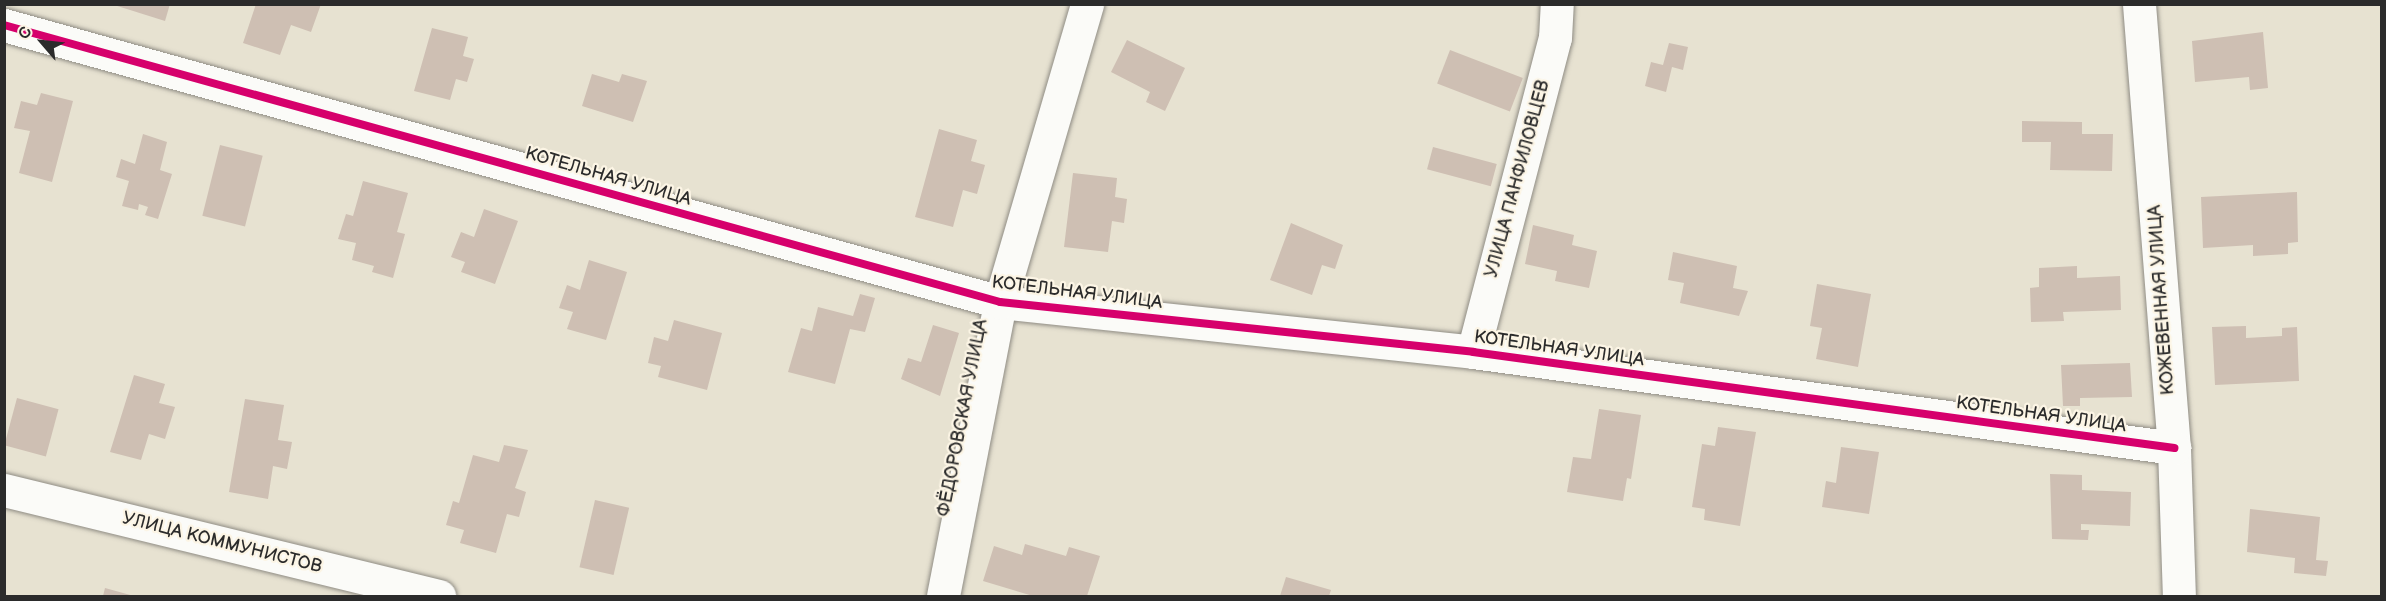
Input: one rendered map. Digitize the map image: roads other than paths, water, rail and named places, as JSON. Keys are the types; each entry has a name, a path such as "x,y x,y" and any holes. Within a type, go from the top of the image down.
{"street":[{"name":"ФЁДОРОВСКАЯ УЛИЦА","path":"944,597 1000,302 1088,4"},
{"name":"УЛИЦА ПАНФИЛОВЦЕВ","path":"1473,352 1555,38 1557,4"},
{"name":"КОЖЕВЕННАЯ УЛИЦА","path":"2139,4 2174,448 2179,597"},
{"name":"КОТЕЛЬНАЯ УЛИЦА","path":"4,25 1000,302 1473,352 2174,448"},
{"name":"УЛИЦА КОММУНИСТОВ","path":"4,490 439,597"}]}
